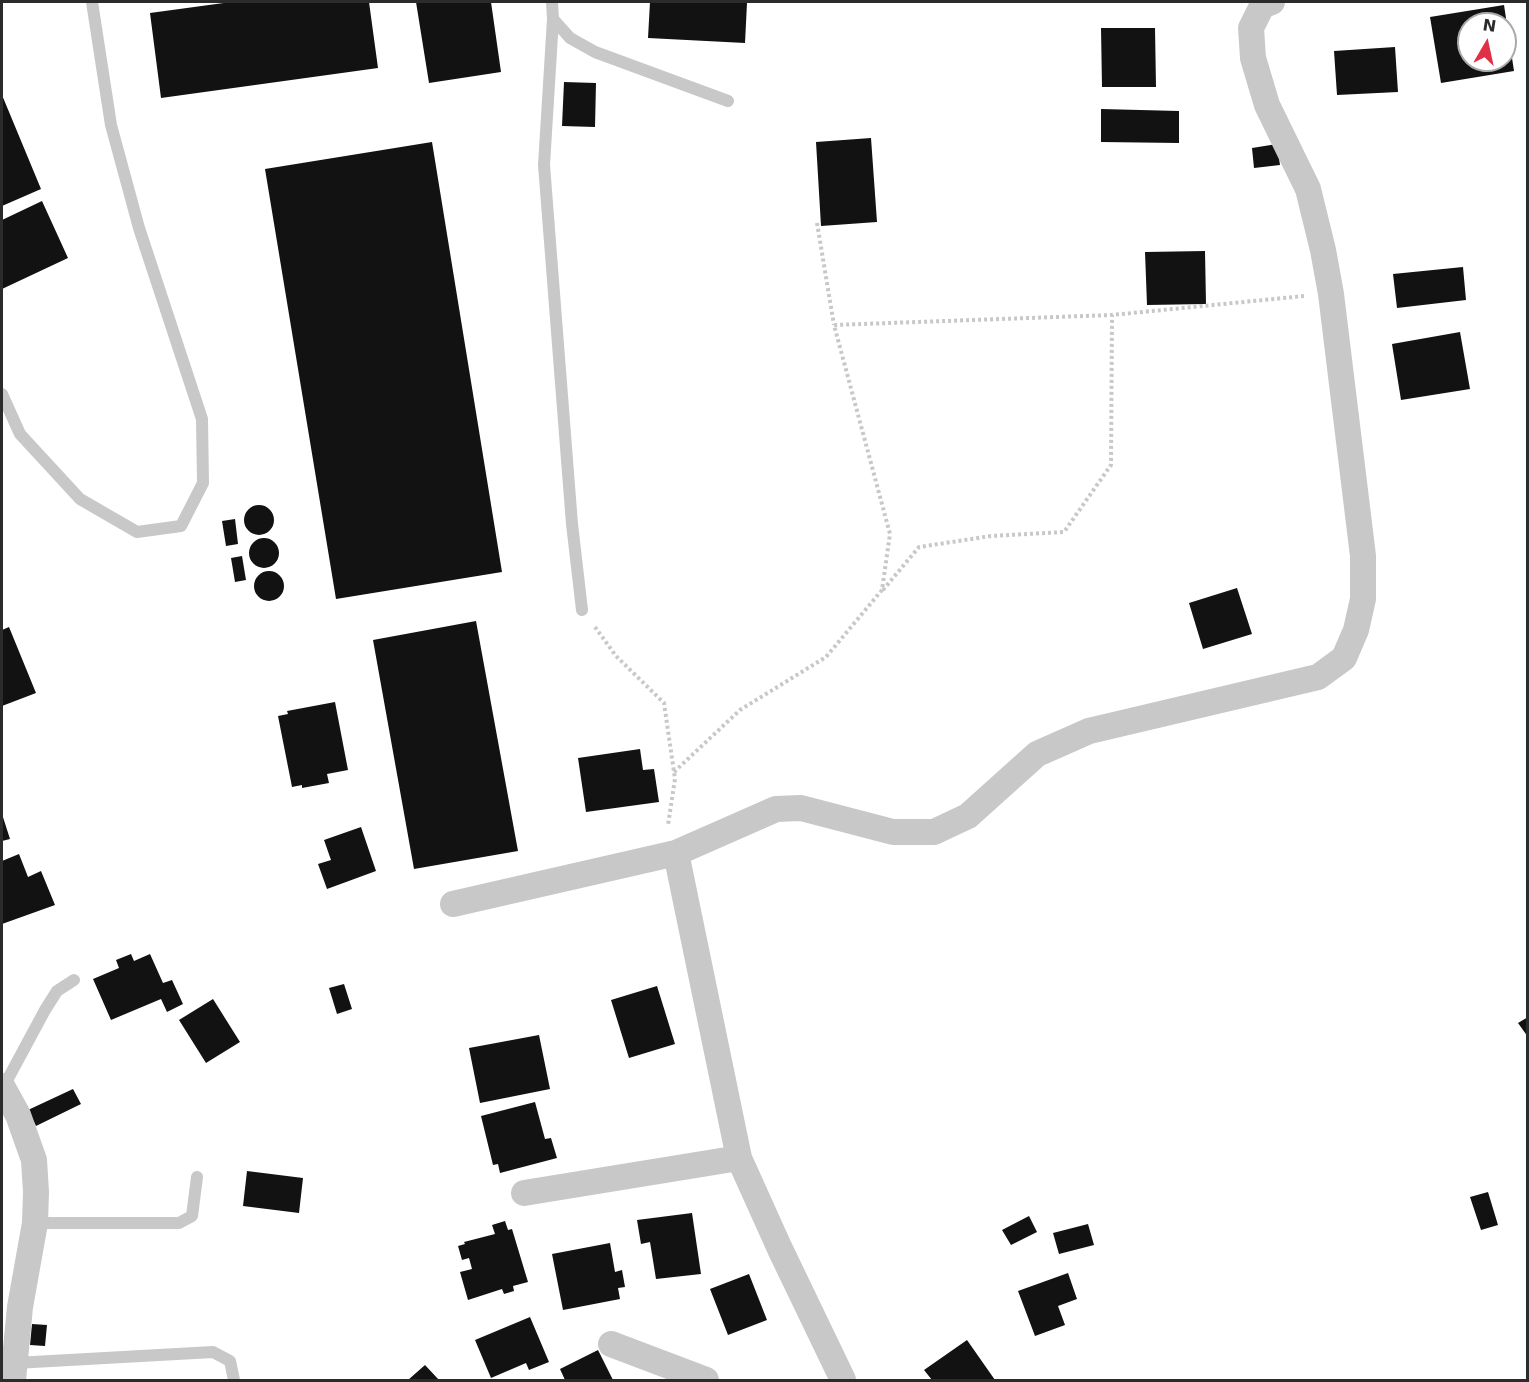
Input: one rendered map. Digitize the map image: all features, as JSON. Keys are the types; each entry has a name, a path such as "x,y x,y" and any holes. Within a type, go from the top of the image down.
{"street":[{"path":"453,904 669,855 776,809 801,808 893,832 934,832 968,816 1037,754 1089,731 1318,677 1344,658 1356,630 1363,599 1363,556 1331,294 1323,250 1308,189 1267,105 1253,58 1251,28 1262,6 1272,2"},
{"path":"669,855 740,1158 780,1249 843,1380"},
{"path":"2,1087 18,1115 34,1160 36,1192 35,1223 20,1306 14,1372"},
{"path":"524,1193 740,1158"},
{"path":"611,1344 706,1380"}],"lane":[{"path":"2,394 20,434 80,499 137,532 181,526 203,483 202,419 139,228 111,125 92,2"},
{"path":"552,2 553,19 544,165 572,524 582,609"},
{"path":"553,19 570,38 595,52 728,101"},
{"path":"2,1087 57,991 74,980"},
{"path":"35,1223 179,1223 192,1216 197,1177"},
{"path":"14,1372 213,1352 230,1361 234,1380"}],"path":[{"path":"817,223 834,325 890,534 882,590"},
{"path":"834,325 1112,315 1331,294"},
{"path":"674,772 740,710 826,657 918,547 991,536 1064,531 1112,465 1112,315"},
{"path":"582,609 616,656 664,704 675,779 669,855"}],"building":[{"path":"231,2 369,2 378,68 161,98 150,13"},
{"path":"416,2 491,2 501,72 429,83"},
{"path":"650,2 747,3 745,43 648,38"},
{"path":"1504,5 1505,12 1461,12"},
{"path":"1457,13 1457,72 1508,72 1441,83 1430,17"},
{"path":"1101,28 1155,28 1156,87 1102,87"},
{"path":"1395,47 1398,92 1337,95 1334,51"},
{"path":"564,82 596,83 595,127 562,126"},
{"path":"2,95 41,189 2,206"},
{"path":"1101,109 1179,111 1179,143 1101,142"},
{"path":"871,138 877,222 821,226 816,142"},
{"path":"432,142 502,572 336,599 265,169"},
{"path":"1277,144 1280,165 1254,168 1252,148"},
{"path":"42,201 68,258 2,289 2,220"},
{"path":"1205,251 1206,304 1147,305 1145,252"},
{"path":"1463,267 1466,300 1397,308 1393,274"},
{"path":"1460,332 1470,389 1401,400 1392,344"},
{"path":"259,505 265,506 273,514 273,526 265,534 259,535 253,534 245,526 244,520 245,514 253,506"},
{"path":"235,519 238,544 226,546 222,521"},
{"path":"264,538 275,542 279,553 275,564 264,568 253,564 249,553 253,542"},
{"path":"242,556 246,580 235,582 231,558"},
{"path":"269,571 275,572 283,580 283,592 275,600 269,601 263,600 255,592 254,586 255,580 263,572"},
{"path":"1237,588 1252,634 1203,649 1189,603"},
{"path":"476,621 518,851 414,869 373,640"},
{"path":"9,627 36,693 2,706 2,630"},
{"path":"335,702 348,770 327,774 329,783 302,788 302,785 292,787 278,716 288,714 287,711"},
{"path":"640,749 643,770 654,769 659,802 586,812 578,758"},
{"path":"2,814 10,839 2,841"},
{"path":"361,827 376,871 327,889 318,864 331,860 324,840"},
{"path":"19,854 28,877 41,871 55,905 2,924 2,861"},
{"path":"131,954 134,961 150,954 163,983 172,980 183,1004 167,1012 161,999 111,1020 93,979 119,968 116,960"},
{"path":"344,984 352,1009 337,1014 329,988"},
{"path":"657,986 675,1044 629,1058 611,1000"},
{"path":"213,999 240,1042 206,1063 179,1020"},
{"path":"1528,1017 1528,1037 1518,1023"},
{"path":"539,1035 550,1089 480,1103 469,1048"},
{"path":"73,1089 81,1104 36,1126 28,1110"},
{"path":"535,1102 545,1139 551,1138 557,1158 500,1173 498,1164 493,1165 481,1116"},
{"path":"247,1171 303,1178 299,1213 243,1206"},
{"path":"1488,1192 1498,1225 1481,1230 1470,1197"},
{"path":"692,1213 701,1274 656,1279 650,1242 641,1244 637,1220"},
{"path":"1029,1216 1037,1232 1011,1245 1002,1230"},
{"path":"505,1221 508,1230 512,1229 528,1282 513,1286 514,1291 504,1294 502,1289 468,1300 460,1272 472,1269 469,1258 462,1260 458,1246 465,1244 464,1242 495,1234 492,1225"},
{"path":"1088,1224 1094,1245 1059,1254 1053,1233"},
{"path":"610,1243 615,1272 622,1270 625,1287 618,1288 620,1299 563,1310 552,1254"},
{"path":"1068,1273 1077,1299 1058,1306 1065,1325 1035,1336 1018,1291"},
{"path":"749,1274 767,1320 728,1335 710,1289"},
{"path":"530,1317 549,1362 529,1370 526,1363 491,1378 475,1340"},
{"path":"32,1324 47,1325 45,1346 30,1345"},
{"path":"967,1340 995,1380 932,1380 924,1370"},
{"path":"598,1350 613,1380 565,1380 560,1369"},
{"path":"425,1365 439,1380 408,1380"}]}
